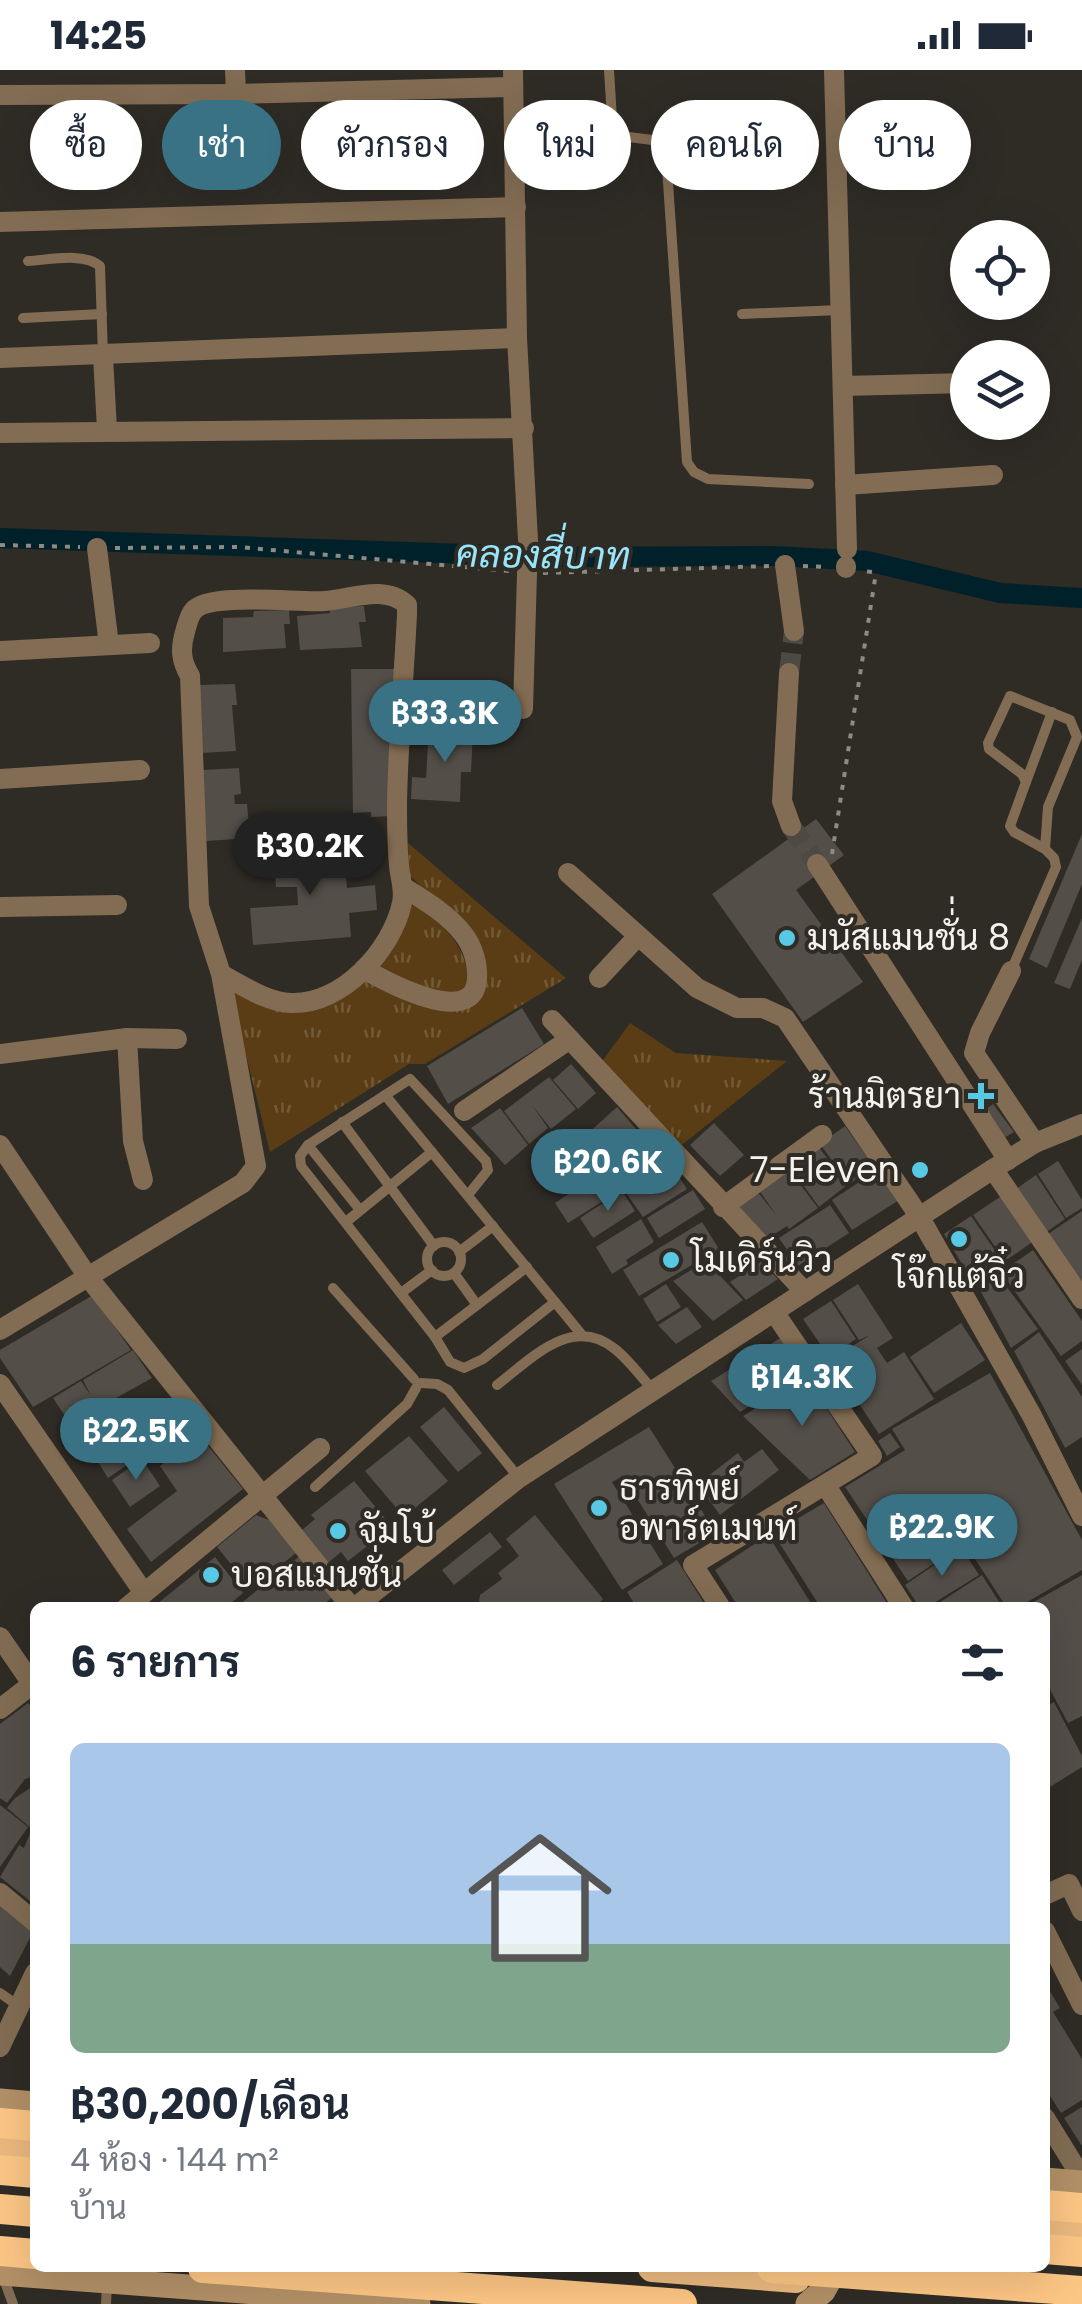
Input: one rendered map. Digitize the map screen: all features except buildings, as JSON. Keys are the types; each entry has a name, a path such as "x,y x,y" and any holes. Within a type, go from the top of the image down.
{"highway":[{"path":"0,2124 30,2126"},
{"path":"0,2150 30,2153"},
{"path":"0,2170 30,2173"},
{"path":"1050,2205 1082,2208"},
{"path":"0,2212 30,2215"},
{"path":"1050,2221 1082,2224"},
{"path":"1050,2249 1082,2252"},
{"path":"1,2266 30,2256"},
{"path":"255,2272 682,2304"},
{"path":"547,2304 702,2272 1082,2302"},
{"path":"826,2272 1082,2291"}],"main road":[{"path":"0,2101 30,2104"},
{"path":"1050,2180 1082,2181"},
{"path":"1,2266 107,2293 418,2304"},
{"path":"808,2304 824,2291 834,2272"}],"street":[{"path":"235,70 236,94"},
{"path":"834,70 847,561"},
{"path":"0,95 236,94 512,78 517,338 528,540 523,709"},
{"path":"0,222 516,207"},
{"path":"0,358 517,338"},
{"path":"103,356 108,430"},
{"path":"842,386 950,384"},
{"path":"0,432 524,428"},
{"path":"845,485 993,476"},
{"path":"97,548 109,645"},
{"path":"785,565 794,630"},
{"path":"0,1330 252,1175 255,1158 221,974 200,906 190,676 182,662 184,632 191,612 218,602 324,601 379,593 400,598 407,605 397,805 403,900 396,923 364,969 346,986 314,1000 290,1003 268,998 221,974"},
{"path":"0,652 150,643"},
{"path":"789,673 782,801 791,826"},
{"path":"0,779 140,770"},
{"path":"817,864 1082,1299"},
{"path":"568,872 697,988 737,1008 774,1011 785,1018 919,1216 1032,1416 1082,1516"},
{"path":"364,969 405,991 437,1000 463,999 476,988 477,968 470,943 450,922 403,887"},
{"path":"0,907 117,904"},
{"path":"599,978 638,936"},
{"path":"1011,971 974,1053 1035,1143"},
{"path":"552,1020 805,1292"},
{"path":"127,1038 133,1140 143,1180"},
{"path":"0,1054 127,1038 176,1039"},
{"path":"464,1110 570,1039"},
{"path":"361,1602 519,1478 1000,1164 1035,1143 1082,1124"},
{"path":"723,1207 822,1135"},
{"path":"0,1145 88,1277 348,1602"},
{"path":"717,1602 694,1565 872,1456 774,1312"},
{"path":"0,1384 144,1593"},
{"path":"133,1602 320,1448"},
{"path":"826,1486 900,1602"},
{"path":"0,1637 30,1679"},
{"path":"0,1709 30,1688"},
{"path":"1050,1893 1069,1884 1082,1911"},
{"path":"0,1893 30,1918"},
{"path":"1050,1941 1082,2006"},
{"path":"0,2047 30,1986"},
{"path":"1050,2127 1082,2181"}],"lane":[{"path":"609,70 613,135 660,141 666,153 687,462 694,472 708,480 809,484"},
{"path":"28,261 94,260 100,266 103,356"},
{"path":"742,314 840,310"},
{"path":"24,318 102,314"},
{"path":"1026,782 1022,774 995,756 988,743 1010,696 1070,720 1076,737 1048,807 1045,850"},
{"path":"1011,971 1056,867 1054,858 1010,826 1052,712"},
{"path":"468,1195 488,1170 477,1149 410,1079 308,1145 300,1156 300,1166 435,1337 450,1362 464,1368 483,1359 556,1302"},
{"path":"385,1095 582,1335"},
{"path":"342,1122 434,1246"},
{"path":"308,1145 360,1210"},
{"path":"346,1222 432,1152"},
{"path":"459,1252 493,1226"},
{"path":"450,1243 459,1252 461,1263 454,1273 443,1276 432,1270 427,1260 434,1246 450,1243"},
{"path":"435,1337 527,1267"},
{"path":"401,1293 432,1270"},
{"path":"454,1273 477,1305"},
{"path":"333,1288 417,1383 437,1384 448,1390 519,1478"},
{"path":"497,1385 555,1342 568,1335 582,1335 614,1346 654,1390"},
{"path":"315,1487 407,1404 417,1383"},
{"path":"0,1994 21,2007"},
{"path":"1,2266 13,2304"}],"green space":[{"path":"408,843 566,978 425,1064 409,1064 270,1152 230,990 263,1006 368,978 452,1007 485,976 429,894 409,875"},
{"path":"415,905 444,928 462,953 470,978 459,994 438,995 377,966 409,906"},
{"path":"630,1023 676,1053 787,1061 678,1148 601,1063"}],"waterway":[{"name":"คลองสี่บาท","path":"0,538 555,557 775,556 867,561 1000,593 1082,598"}],"tunnel":[{"path":"789,673 794,631"},
{"path":"791,826 817,864"}],"place":[{"name":"มนัสแมนชั่่น 8","path":"787,938"},
{"name":"ร้านมิตรยา","path":"981,1096"},
{"name":"7-Eleven","path":"920,1170"},
{"name":"โจ๊กแต้จิ๋ว","path":"959,1239"},
{"name":"โมเดิร์นวิว","path":"671,1260"},
{"name":"ธารทิพย์ อพาร์ตเมนท์","path":"599,1508"},
{"name":"จัมโบ้","path":"338,1531"},
{"name":"บอสแมนชั่น","path":"211,1575"}]}
